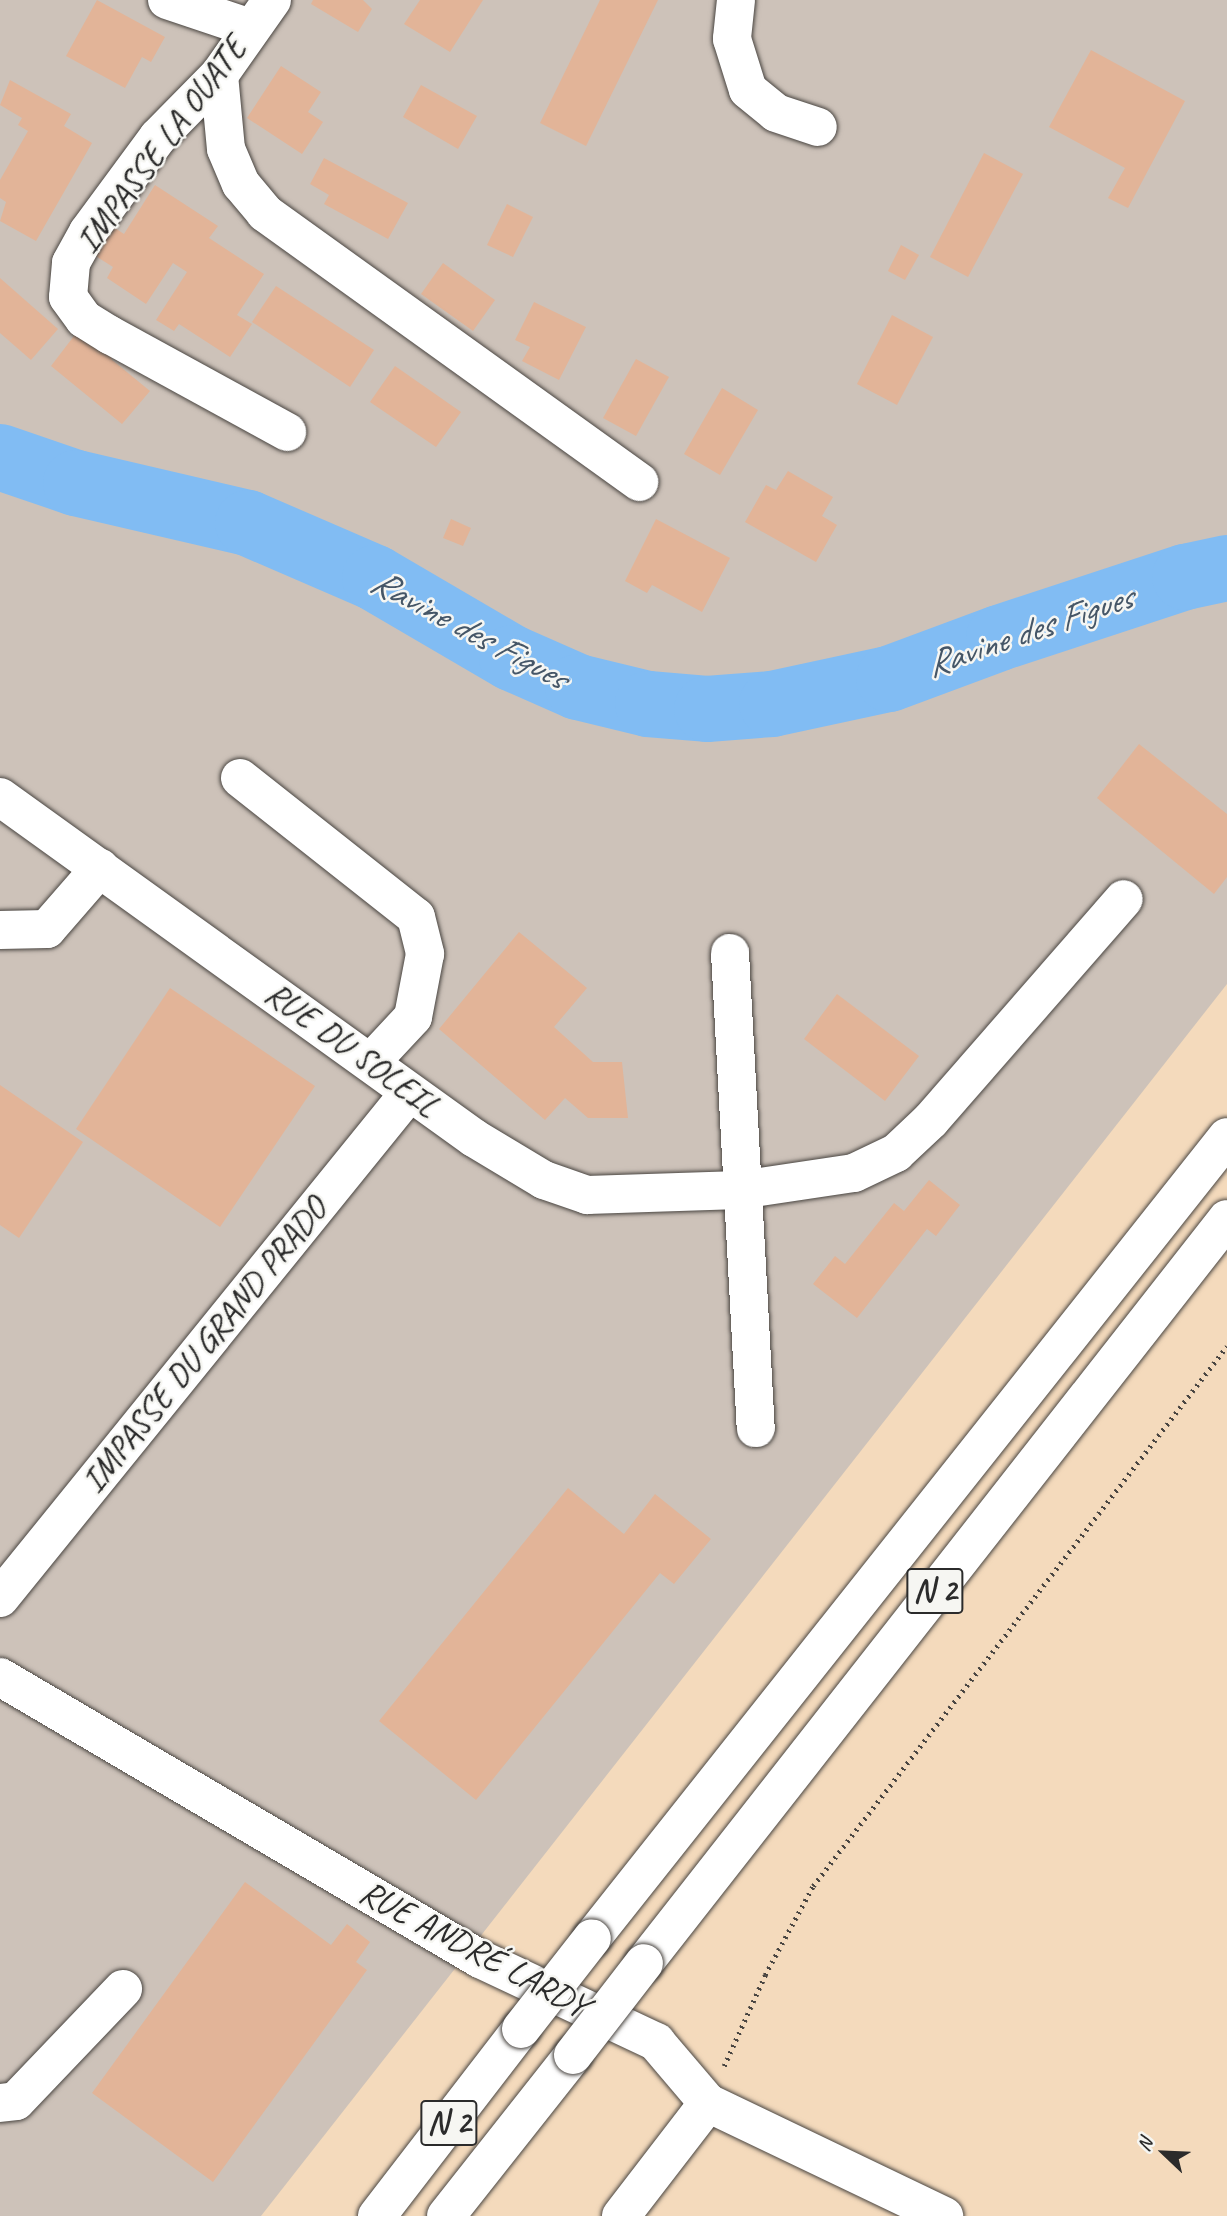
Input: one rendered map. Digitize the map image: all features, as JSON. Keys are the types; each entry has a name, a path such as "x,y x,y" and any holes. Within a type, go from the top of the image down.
{"main road":[{"path":"167,0 261,14"},
{"path":"736,0 732,38 748,90 776,113 818,127"},
{"name":"IMPASSE LA OUATE","path":"261,14 219,75 158,137 88,232 71,263 68,297 84,318 101,329 287,432"},
{"path":"219,75 226,149 241,184 265,213 639,482"},
{"path":"240,778 416,917 425,954 413,1017 372,1061"},
{"name":"RUE DU SOLEIL","path":"0,797 372,1061 409,1093 544,1180 587,1195 740,1190 854,1173 896,1153 931,1121 1124,899"},
{"path":"0,930 47,929 100,868"},
{"path":"730,953 740,1190 756,1428"},
{"name":"IMPASSE DU GRAND PRADO","path":"0,1598 409,1093"},
{"name":"N 2","path":"377,2216 592,1938 1227,1137"},
{"name":"N 2","path":"446,2216 1227,1219"},
{"name":"RUE ANDRÉ LARDY","path":"0,1678 480,1959 656,2042 708,2103 944,2216"},
{"path":"0,2103 16,2101 123,1989"},
{"path":"621,2216 708,2103"}],"path":[{"path":"708,2103 765,1975 813,1886 1227,1346"}],"shaded area":[{"path":"0,0 1227,0 1227,984 261,2216 0,2216"}],"building":[{"path":"97,0 165,37 151,62 142,57 125,88 66,56"},
{"path":"313,0 363,0 372,9 358,32 311,4"},
{"path":"420,0 483,0 450,52 404,24"},
{"path":"600,0 658,0 586,146 540,123"},
{"path":"1091,50 1185,101 1128,208 1108,198 1125,168 1049,127"},
{"path":"281,66 321,92 308,112 323,122 302,154 247,118"},
{"path":"10,80 71,114 64,126 92,143 36,241 0,221 6,202 0,198 0,180 28,131 18,125 22,118 0,105"},
{"path":"421,85 477,116 458,149 403,117"},
{"path":"984,153 1023,174 968,277 930,257"},
{"path":"324,158 408,203 388,239 324,204 329,195 310,184"},
{"path":"155,185 218,226 209,238 264,274 237,315 252,324 230,357 179,324 174,331 156,320 187,272 173,263 146,304 107,278 113,267 94,255 112,226 124,234"},
{"path":"507,204 533,217 513,257 487,245"},
{"path":"901,245 919,255 905,280 888,271"},
{"path":"443,263 495,300 473,331 421,294"},
{"path":"0,278 58,329 31,360 0,333"},
{"path":"276,286 374,350 350,387 252,322"},
{"path":"534,302 586,327 559,380 522,361 530,347 515,340"},
{"path":"892,315 933,337 897,405 857,384"},
{"path":"77,332 119,349 111,359 150,391 122,424 51,366"},
{"path":"636,359 669,377 636,436 603,418"},
{"path":"395,366 461,412 436,447 370,402"},
{"path":"722,388 758,410 720,475 684,454"},
{"path":"788,471 833,497 822,516 837,525 816,562 745,522 766,485 776,490"},
{"path":"451,519 471,528 463,546 443,538"},
{"path":"656,519 730,558 702,612 652,585 647,593 625,581"},
{"path":"1139,744 1227,814 1227,877 1214,894 1097,798"},
{"path":"519,932 587,988 554,1027 593,1062 622,1062 628,1118 588,1118 565,1098 545,1120 439,1029"},
{"path":"170,988 315,1086 220,1227 76,1129"},
{"path":"837,994 919,1056 885,1101 804,1039"},
{"path":"0,1085 83,1142 19,1238 0,1225"},
{"path":"929,1180 960,1205 936,1236 927,1229 857,1318 813,1284 835,1256 845,1264 894,1203 904,1211"},
{"path":"568,1488 624,1534 655,1494 711,1539 674,1584 660,1573 476,1800 379,1721"},
{"path":"245,1882 331,1945 347,1924 370,1942 356,1962 367,1970 213,2182 92,2093"}],"waterway":[{"name":"Ravine des Figues","path":"0,457 76,483 248,523 375,578 512,658 578,687 648,704 707,709 772,704 889,679 999,638 1185,577 1227,568"}]}
